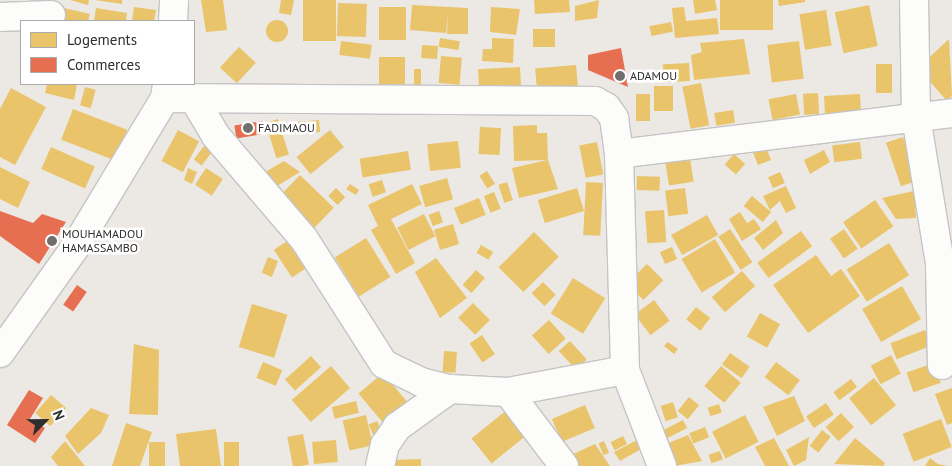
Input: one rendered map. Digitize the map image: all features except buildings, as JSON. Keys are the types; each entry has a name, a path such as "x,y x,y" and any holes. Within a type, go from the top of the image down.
{"street":[{"path":"173,20 174,0"},
{"path":"914,0 916,117 940,264 942,365"},
{"path":"0,17 51,15"},
{"path":"0,353 74,249 166,91 194,99 595,101 614,118 619,154 625,370 662,466"},
{"path":"194,99 216,136 304,239 384,364 421,382 450,389 508,392 539,389 625,370"},
{"path":"619,154 952,112"},
{"path":"380,466 385,445 397,428 450,389"},
{"path":"508,392 564,466"}],"place":[{"name":"ADAMOU","path":"620,76"},
{"name":"FADIMAOU","path":"248,128"},
{"name":"MOUHAMADOU HAMASSAMBO","path":"52,241"}]}
